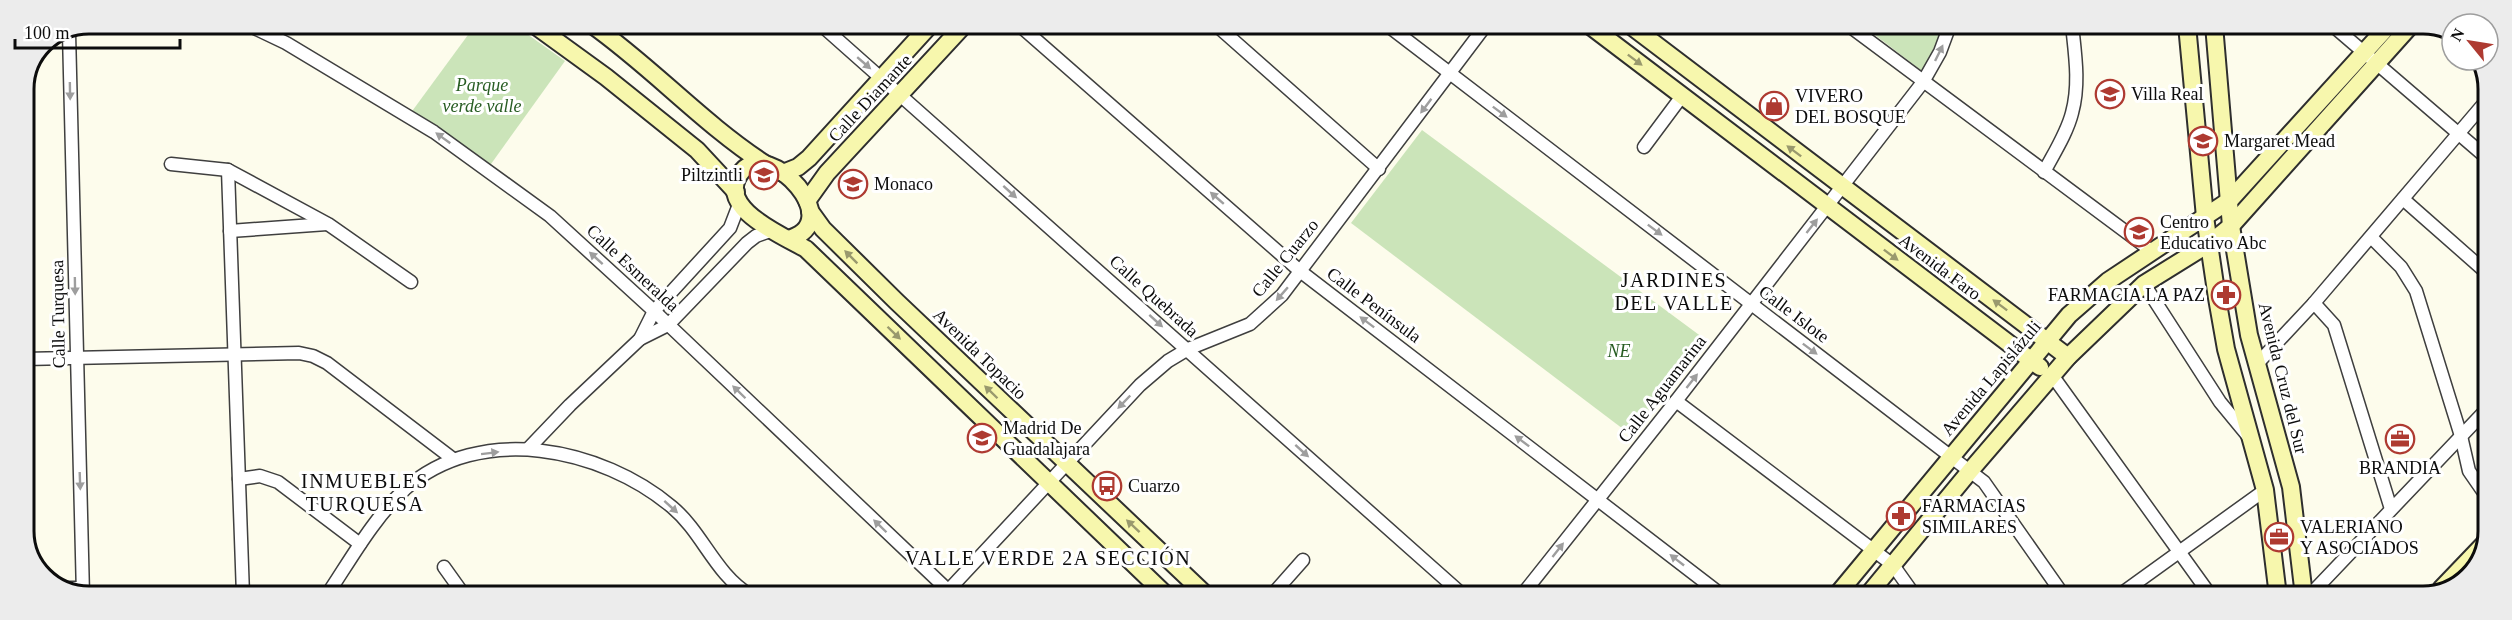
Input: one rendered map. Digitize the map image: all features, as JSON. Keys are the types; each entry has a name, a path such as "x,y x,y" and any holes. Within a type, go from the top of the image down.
{"street":[{"name":"Calle Esmeralda","path":"267,34 286,43 434,132 550,216 654,311 940,586"},
{"path":"546,34 591,66 697,150 738,197 749,215 770,231 806,249 1157,586"},
{"path":"604,34 715,127 795,183 809,206 810,223 805,231 788,239"},
{"name":"Calle Quebrada","path":"831,34 1452,586"},
{"name":"Calle Diamante","path":"783,173 809,158 922,34"},
{"name":"Calle Diamante","path":"809,206 828,173 956,34"},
{"name":"Calle Península","path":"1029,34 1300,271 1710,586"},
{"path":"1226,34 1379,169"},
{"name":"Calle Islote","path":"1398,34 1970,471 1988,487 2057,586"},
{"name":"Calle Cuarzo","path":"955,586 1049,481 1140,385 1168,361 1188,349 1250,324 1282,295 1479,34"},
{"name":"Avenida Faro","path":"1601,34 2052,375 2204,586"},
{"name":"Avenida Faro","path":"1642,34 2068,357"},
{"path":"1860,34 2153,252"},
{"name":"Calle Aguamarina","path":"1530,586 1923,82 1940,52 1947,34"},
{"path":"2044,172 2072,113 2076,91 2073,34"},
{"path":"2188,34 2205,217 2226,349 2265,490 2277,586"},
{"name":"Avenida Cruz del Sur","path":"2215,34 2231,226 2249,335 2291,487 2303,586"},
{"path":"2343,34 2477,150"},
{"name":"Avenida Lapislázuli","path":"1844,586 2047,340 2093,292 2229,200 2381,34"},
{"path":"1875,586 2068,357 2144,285 2210,243 2231,226 2403,34"},
{"name":"Calle Turquesa","path":"69,39 83,585"},
{"path":"1644,147 1682,96"},
{"path":"2257,364 2314,303 2477,112"},
{"path":"171,164 228,170 328,224 411,282"},
{"path":"640,339 654,311 729,228 738,197 736,180 744,168 750,165 765,164"},
{"path":"228,170 243,586"},
{"path":"2403,199 2477,265"},
{"name":"Avenida Topacio","path":"809,206 823,229 897,302 1196,586"},
{"path":"230,231 328,224"},
{"path":"528,449 570,405 640,339 668,325 747,243 756,236 770,231"},
{"path":"2371,237 2401,267 2416,291 2461,436 2469,471 2478,484"},
{"path":"2144,285 2220,402 2252,440"},
{"path":"2314,303 2334,325 2391,509"},
{"path":"35,359 299,353 320,359 453,459"},
{"path":"1676,401 1893,565 1908,586"},
{"path":"2318,586 2478,419"},
{"path":"333,586 386,508 406,488 430,470 453,459 528,449 594,462 643,485 675,510 722,571 737,586"},
{"path":"239,479 260,476 278,482 360,544"},
{"path":"2132,586 2265,490"},
{"path":"1280,586 1303,560"},
{"path":"2454,575 2468,560"},
{"path":"444,567 458,586"}],"green space":[{"name":"Parque verde valle","path":"469,34 527,34 565,61 486,171 410,114"},
{"path":"1874,34 1940,34 1922,71"},
{"name":"NE","path":"1422,130 1706,340 1631,435 1351,223"}],"place":[{"name":"Villa Real","path":"2110,94"},
{"name":"VIVERO DEL BOSQUE","path":"1774,106"},
{"name":"Margaret Mead","path":"2203,141"},
{"name":"Piltzintli","path":"764,175"},
{"name":"Monaco","path":"853,184"},
{"name":"Centro Educativo Abc","path":"2139,232"},
{"name":"FARMACIA LA PAZ","path":"2226,295"},
{"name":"Madrid De Guadalajara","path":"982,438"},
{"name":"BRANDIA","path":"2400,439"},
{"name":"Cuarzo","path":"1107,486"},
{"name":"FARMACIAS SIMILARES","path":"1901,516"},
{"name":"VALERIANO Y ASOCIADOS","path":"2279,537"}],"district":[{"name":"JARDINES DEL VALLE","path":"1674,292"},
{"name":"INMUEBLES TURQUESA","path":"365,492"},
{"name":"VALLE VERDE 2A SECCIÓN","path":"1048,558"}]}
